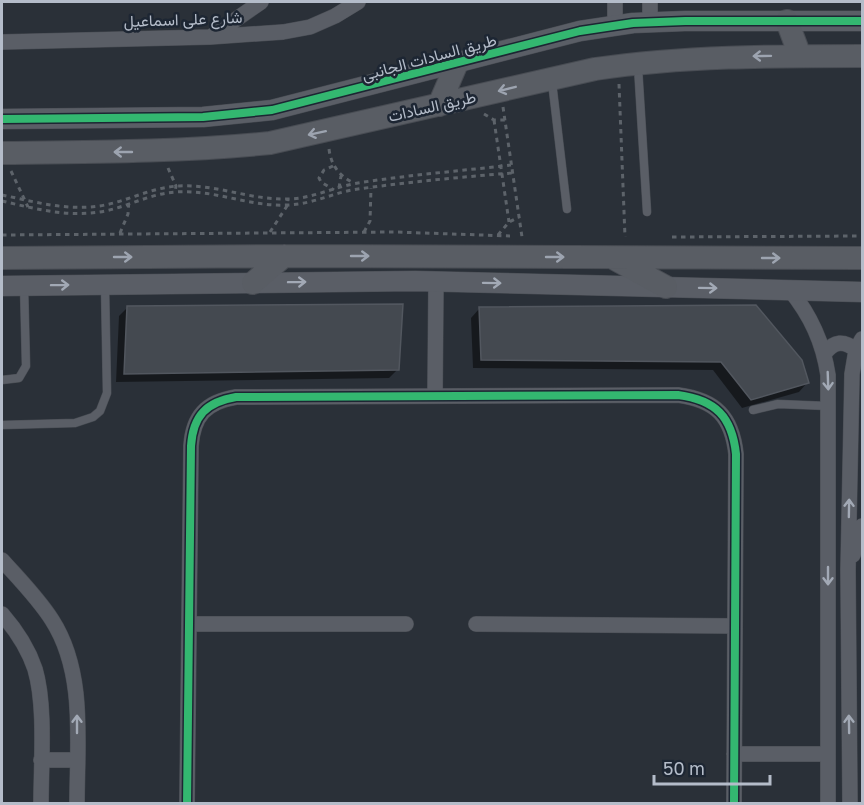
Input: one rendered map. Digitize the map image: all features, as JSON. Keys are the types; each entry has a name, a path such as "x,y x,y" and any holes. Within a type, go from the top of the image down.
{"main road":[{"path":"787,21 800,56"},
{"name":"طريق السادات","path":"6,160 248,145 298,137 552,77 638,63 702,58 862,56"},
{"path":"439,105 457,63"},
{"path":"253,283 284,256"},
{"path":"2,258 284,256 862,258"},
{"path":"611,257 666,287"}],"street":[{"path":"210,37 261,2"},
{"name":"شارع على اسماعيل","path":"2,42 210,37 283,32 310,27 358,2"},
{"path":"615,2 615,25"},
{"path":"650,2 650,22"},
{"name":"طريق السادات الجانبى","path":"2,119 237,115 306,103 457,63 615,25 650,22 862,21"},
{"path":"435,396 436,281"},
{"path":"2,286 436,281 862,292"},
{"path":"790,290 813,323 825,353 828,375 828,804"},
{"path":"825,353 831,346 840,343 859,344 852,374 848,570 850,803"},
{"path":"187,804 192,431 198,418 208,406 221,400 236,398 678,395 697,397 713,406 726,419 734,436 734,804"},
{"path":"848,570 862,526"},
{"path":"2,560 53,621 71,664 75,687 77,804"},
{"path":"2,614 19,636 35,670 40,707 41,804"},
{"path":"189,624 406,624"},
{"path":"476,624 734,626"},
{"path":"828,699 849,698"},
{"path":"734,754 828,754"},
{"path":"41,760 77,760"}],"lane":[{"path":"638,63 647,212"},
{"path":"552,77 567,209"},
{"path":"2,380 19,378 26,366 24,285"},
{"path":"2,425 75,423 93,417 100,411 107,393 105,285"},
{"path":"753,410 778,404 828,406"}],"path":[{"path":"619,76 625,237 635,237"},
{"path":"2,236 364,232 522,237 502,102"},
{"path":"479,108 495,120 505,120"},
{"path":"495,120 509,222"},
{"path":"328,147 333,166 342,176 356,183"},
{"path":"6,160 28,207"},
{"path":"2,195 73,208 106,205 158,189 176,186 212,187 270,199 306,198 356,183 511,165"},
{"path":"167,166 176,186 175,192"},
{"path":"333,166 324,170 319,178 321,182 334,190"},
{"path":"2,201 72,214 106,211 175,192 210,193 268,205 287,206 306,204 356,189 512,172"},
{"path":"339,188 342,176"},
{"path":"407,177 408,184"},
{"path":"364,232 370,221 371,188"},
{"path":"120,234 128,214 129,198"},
{"path":"270,232 287,206 288,199"},
{"path":"498,236 509,222 519,217"},
{"path":"666,237 862,236"}],"building":[{"path":"403,304 399,370 124,374 127,306"},
{"path":"756,305 802,360 809,383 751,400 721,362 481,360 479,307"}],"cycle path":[{"path":"2,119 203,117 272,110 580,31 633,23 862,21"},
{"path":"187,804 191,446 198,419 209,407 236,397 678,395 703,401 720,412 731,430 736,454 734,804"}]}
